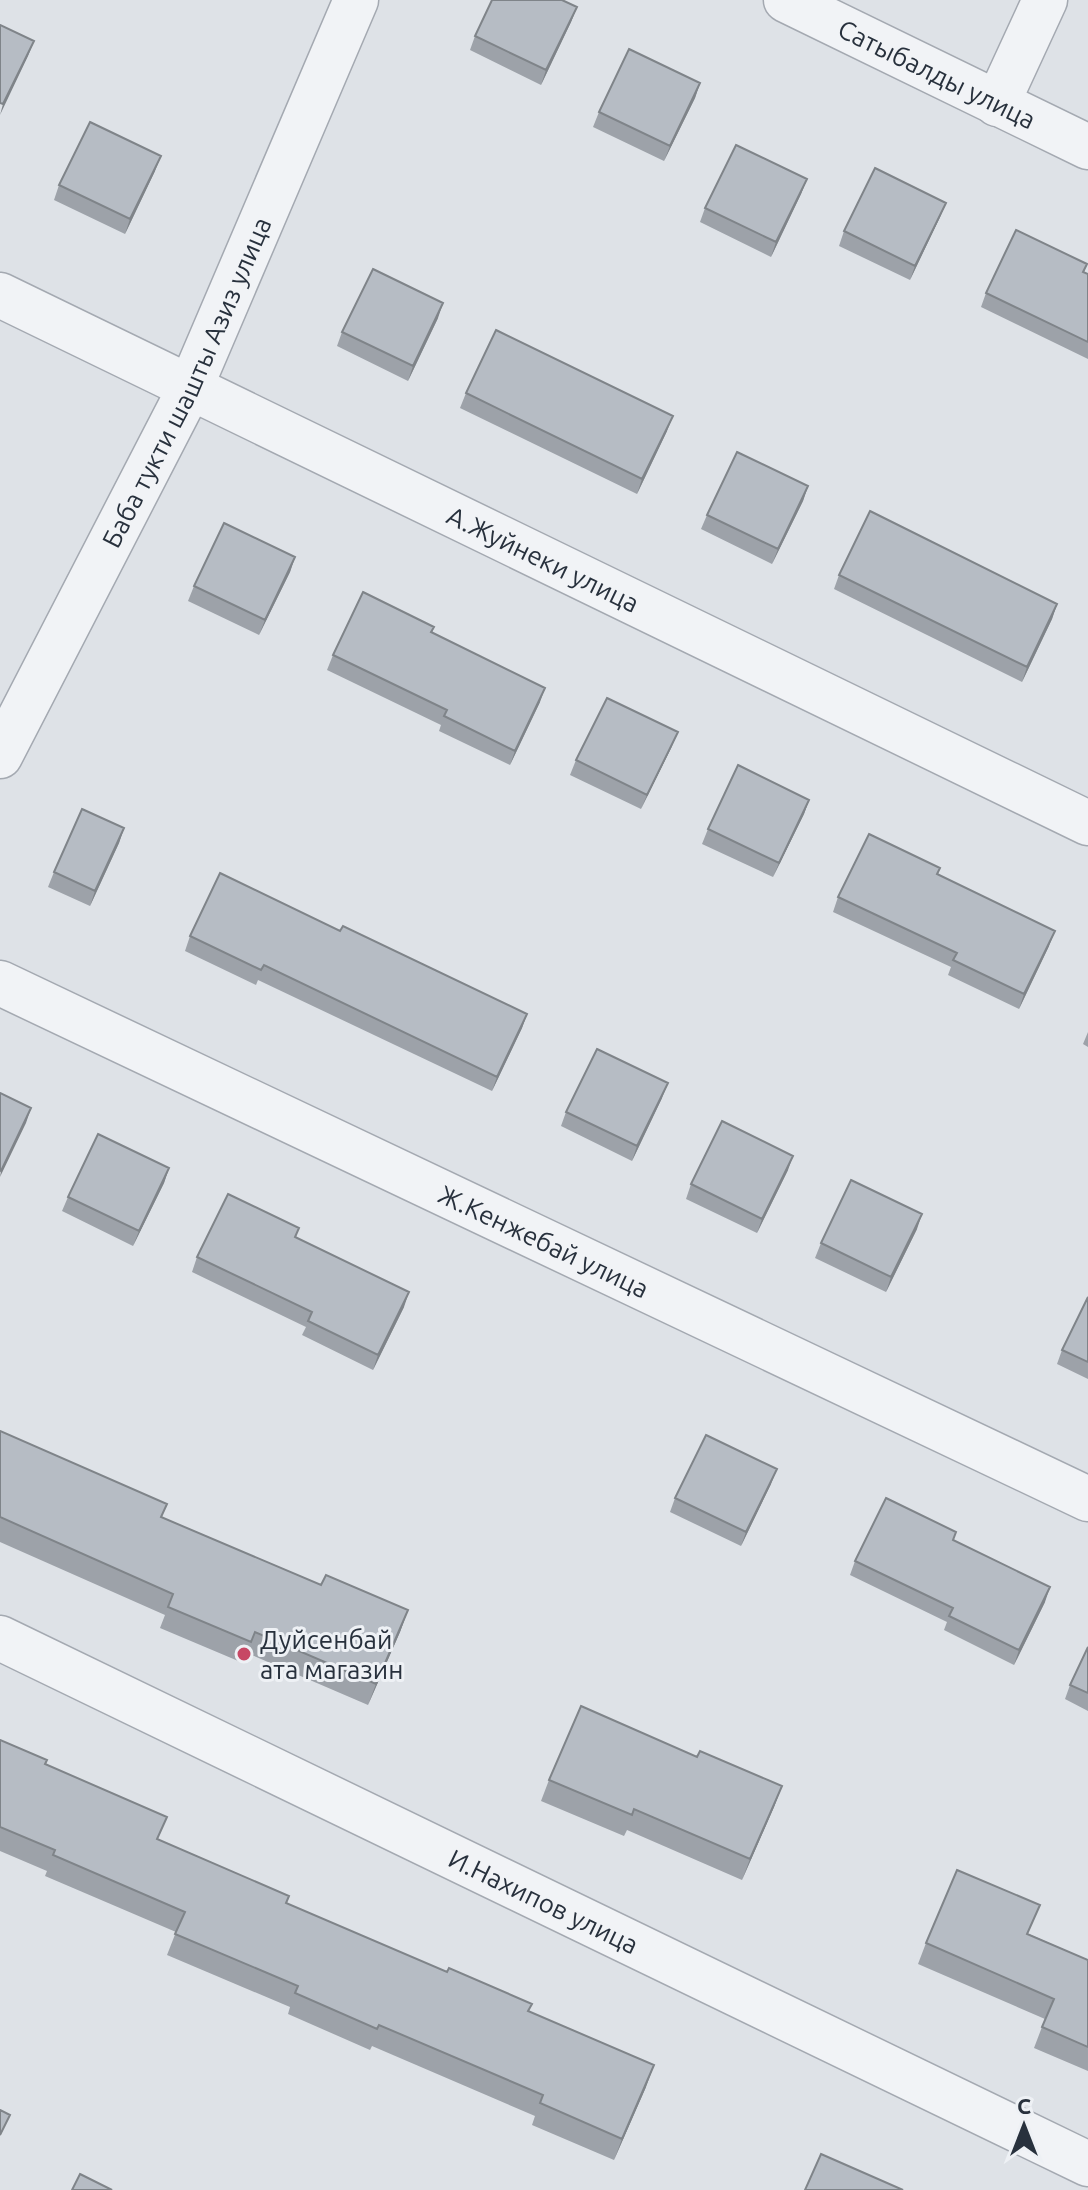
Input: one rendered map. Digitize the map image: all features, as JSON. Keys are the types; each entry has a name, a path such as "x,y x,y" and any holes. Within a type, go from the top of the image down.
{"street":[{"name":"Баба тукти шашты Азиз улица","path":"0,756 191,386 356,0"},
{"name":"Сатыбалды улица","path":"786,0 1088,147"},
{"path":"997,104 1045,0"},
{"name":"А.Жуйнеки улица","path":"0,295 1088,823"},
{"name":"Ж.Кенжебай улица","path":"0,983 1088,1499"},
{"name":"И.Нахипов улица","path":"0,1638 1088,2164"}],"building":[{"path":"492,0 562,0 577,7 546,70 475,36"},
{"path":"0,25 34,41 3,104 0,103"},
{"path":"629,49 700,83 670,146 599,112"},
{"path":"90,122 161,156 130,219 59,185"},
{"path":"736,145 807,179 776,242 705,208"},
{"path":"875,168 946,203 915,266 844,231"},
{"path":"1016,230 1087,264 1083,272 1088,274 1088,342 986,293"},
{"path":"373,269 443,303 413,366 342,332"},
{"path":"496,330 673,416 642,479 466,393"},
{"path":"737,452 808,486 778,549 707,515"},
{"path":"870,511 1057,604 1027,667 839,575"},
{"path":"224,523 295,557 265,620 194,586"},
{"path":"363,592 434,627 431,632 545,688 515,751 444,716 447,710 333,655"},
{"path":"607,698 678,732 647,795 576,760"},
{"path":"738,765 809,800 779,863 708,829"},
{"path":"82,809 124,828 95,891 54,872"},
{"path":"869,834 940,868 937,874 1055,931 1024,994 953,960 957,953 838,897"},
{"path":"220,873 340,931 343,926 527,1014 497,1077 264,965 261,970 190,936"},
{"path":"597,1049 668,1083 637,1146 566,1112"},
{"path":"0,1093 31,1108 1,1171 0,1170"},
{"path":"722,1121 793,1156 762,1219 691,1184"},
{"path":"98,1134 169,1168 139,1231 68,1197"},
{"path":"851,1180 922,1214 891,1277 821,1243"},
{"path":"228,1194 299,1228 295,1237 409,1292 378,1355 308,1321 312,1312 197,1257"},
{"path":"1088,1297 1088,1362 1062,1350"},
{"path":"0,1431 167,1504 161,1517 321,1585 326,1575 408,1610 376,1684 255,1632 251,1642 168,1607 173,1594 0,1517"},
{"path":"706,1435 777,1469 746,1532 675,1498"},
{"path":"886,1498 956,1532 953,1540 1050,1587 1019,1650 949,1616 953,1608 855,1561"},
{"path":"1088,1647 1088,1693 1070,1685"},
{"path":"581,1706 697,1757 700,1751 782,1786 750,1859 634,1809 632,1815 549,1780"},
{"path":"0,1740 47,1760 45,1764 167,1817 157,1839 289,1896 286,1903 447,1972 449,1968 532,2004 528,2011 654,2065 622,2139 540,2103 543,2095 379,2025 377,2029 295,1993 298,1986 175,1934 185,1912 53,1855 55,1850 0,1827"},
{"path":"957,1870 1040,1905 1027,1934 1088,1960 1088,2047 1042,2027 1054,1999 926,1943"},
{"path":"0,2110 10,2115 0,2135"},
{"path":"821,2154 903,2190 805,2190"},
{"path":"80,2174 112,2190 72,2190"}],"place":[{"name":"Дуйсенбай ата магазин","path":"244,1654"}]}
